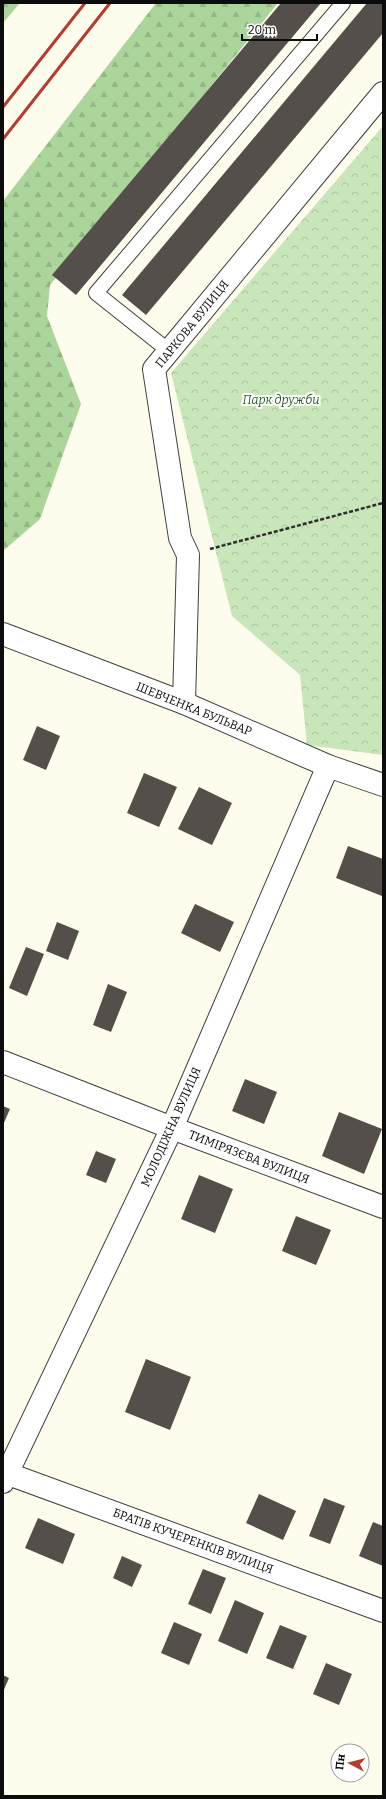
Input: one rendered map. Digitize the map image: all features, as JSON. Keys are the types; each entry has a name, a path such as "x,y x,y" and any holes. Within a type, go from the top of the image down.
{"street":[{"name":"ПАРКОВА ВУЛИЦЯ","path":"184,703 188,555 180,538 154,369 383,93"},
{"name":"ШЕВЧЕНКА БУЛЬВАР","path":"3,634 184,703 328,766 383,786"},
{"name":"МОЛОДІЖНА ВУЛИЦЯ","path":"4,1476 172,1128 328,766"},
{"name":"ТИМІРЯЗЄВА ВУЛИЦЯ","path":"3,1062 172,1128 383,1207"},
{"name":"БРАТІВ КУЧЕРЕНКІВ ВУЛИЦЯ","path":"4,1476 383,1611"}],"lane":[{"path":"169,351 96,293 344,3"}],"path":[{"path":"188,555 383,503"}],"green space":[{"path":"3,3 20,3 3,23"},
{"path":"156,3 278,3 50,285 47,316 81,404 40,519 3,551 3,201"},
{"name":"Парк дружби","path":"383,126 383,755 307,745 300,675 232,616 171,373"}],"building":[{"path":"281,3 321,3 76,295 52,275"},
{"path":"367,3 383,3 383,33 146,315 122,295"},
{"path":"37,726 60,736 46,770 23,760"},
{"path":"144,773 177,787 159,827 127,813"},
{"path":"199,787 232,803 212,845 178,829"},
{"path":"348,846 383,859 382,896 336,878"},
{"path":"195,904 234,922 220,952 181,933"},
{"path":"57,922 79,931 68,960 46,951"},
{"path":"26,947 44,954 27,996 9,988"},
{"path":"108,984 127,992 111,1032 93,1025"},
{"path":"245,1079 277,1092 264,1124 232,1111"},
{"path":"3,1106 10,1109 3,1125"},
{"path":"339,1112 382,1129 364,1174 322,1156"},
{"path":"96,1151 116,1159 106,1183 86,1175"},
{"path":"199,1175 233,1189 215,1233 181,1219"},
{"path":"296,1216 331,1230 316,1265 282,1251"},
{"path":"146,1359 191,1377 170,1430 125,1412"},
{"path":"259,1494 296,1511 283,1540 246,1523"},
{"path":"324,1498 345,1506 330,1544 309,1536"},
{"path":"38,1518 75,1534 63,1564 25,1548"},
{"path":"373,1522 383,1526 383,1566 359,1556"},
{"path":"122,1556 142,1565 132,1587 113,1578"},
{"path":"203,1569 226,1578 211,1614 188,1604"},
{"path":"235,1600 264,1613 247,1654 218,1641"},
{"path":"174,1622 202,1634 189,1665 161,1653"},
{"path":"280,1625 307,1636 293,1669 266,1658"},
{"path":"326,1663 352,1674 339,1705 313,1694"},
{"path":"3,1675 9,1678 3,1692"}],"railway":[{"path":"3,107 85,3"},
{"path":"3,139 110,3"}]}
